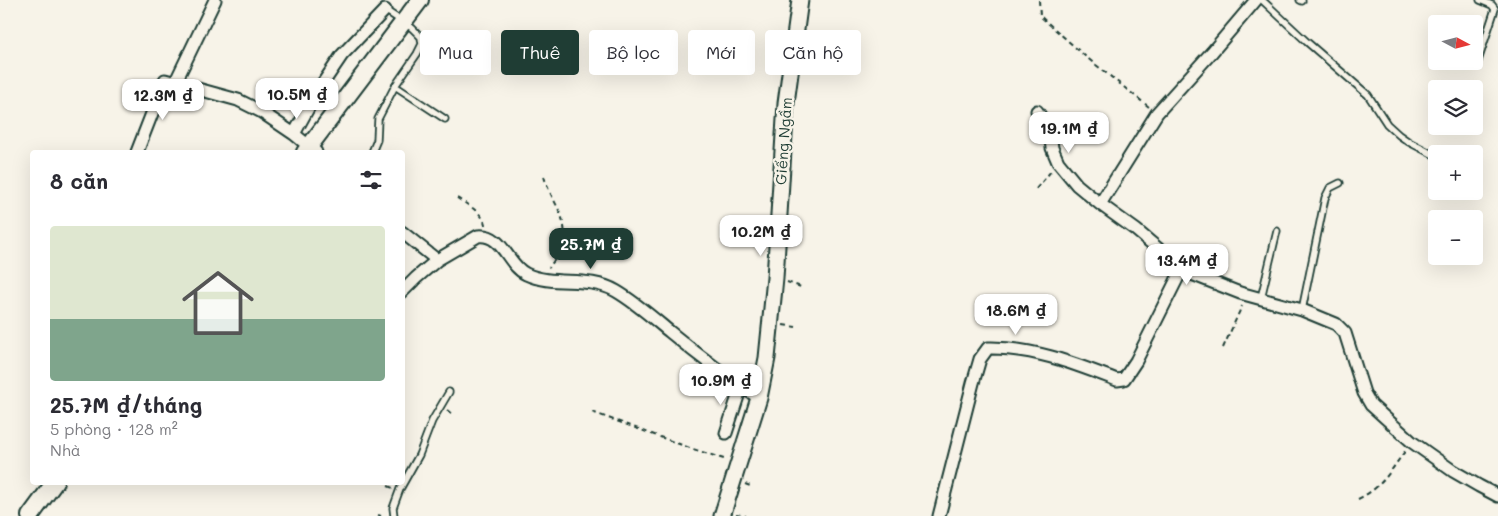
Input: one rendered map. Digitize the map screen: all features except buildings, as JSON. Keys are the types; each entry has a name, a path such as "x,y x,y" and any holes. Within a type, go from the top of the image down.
{"main road":[{"path":"310,150 420,0"},
{"path":"30,516 53,485"}],"street":[{"path":"175,83 215,0"},
{"name":"Giếng Ngầm","path":"722,516 759,398 767,358 775,278 786,103 800,0"},
{"path":"1100,204 1157,113 1256,0"},
{"path":"294,134 317,92 338,60 358,36 385,10"},
{"path":"138,150 165,80 238,100 260,111 294,134 310,150"},
{"path":"1037,110 1050,131 1052,148 1058,162 1077,186 1122,219 1182,269 1247,294 1302,310 1336,324 1345,333 1364,393 1371,405 1412,442 1453,471 1498,496"},
{"path":"405,234 438,260"},
{"path":"405,289 438,260 478,236 485,235 497,242 514,266 524,273 539,279 600,284 616,291 647,313 717,370 759,398"},
{"path":"939,516 980,359 988,348 1005,348 1054,357 1117,380 1124,379 1136,361 1182,269"},
{"path":"726,433 741,387"}],"lane":[{"path":"1262,0 1368,95 1387,124 1399,135 1428,152"},
{"path":"1480,0 1492,5 1495,9 1483,46"},
{"path":"373,150 377,140 378,120 395,86 422,44 421,38 412,28 385,10"},
{"path":"395,86 445,119"},
{"path":"1302,310 1325,198 1330,188 1340,182"},
{"path":"1261,298 1278,231"},
{"path":"405,481 420,455 432,421 449,392"},
{"path":"394,516 393,508 403,485"}],"path":[{"path":"1039,0 1040,16 1086,57 1157,113"},
{"path":"1036,189 1058,162"},
{"path":"539,279 561,249 564,238 564,225 544,176"},
{"path":"457,198 482,216 485,221 485,235"},
{"path":"1223,348 1247,294"},
{"path":"592,412 738,464"},
{"path":"1358,499 1369,494 1380,484 1412,442"}]}
